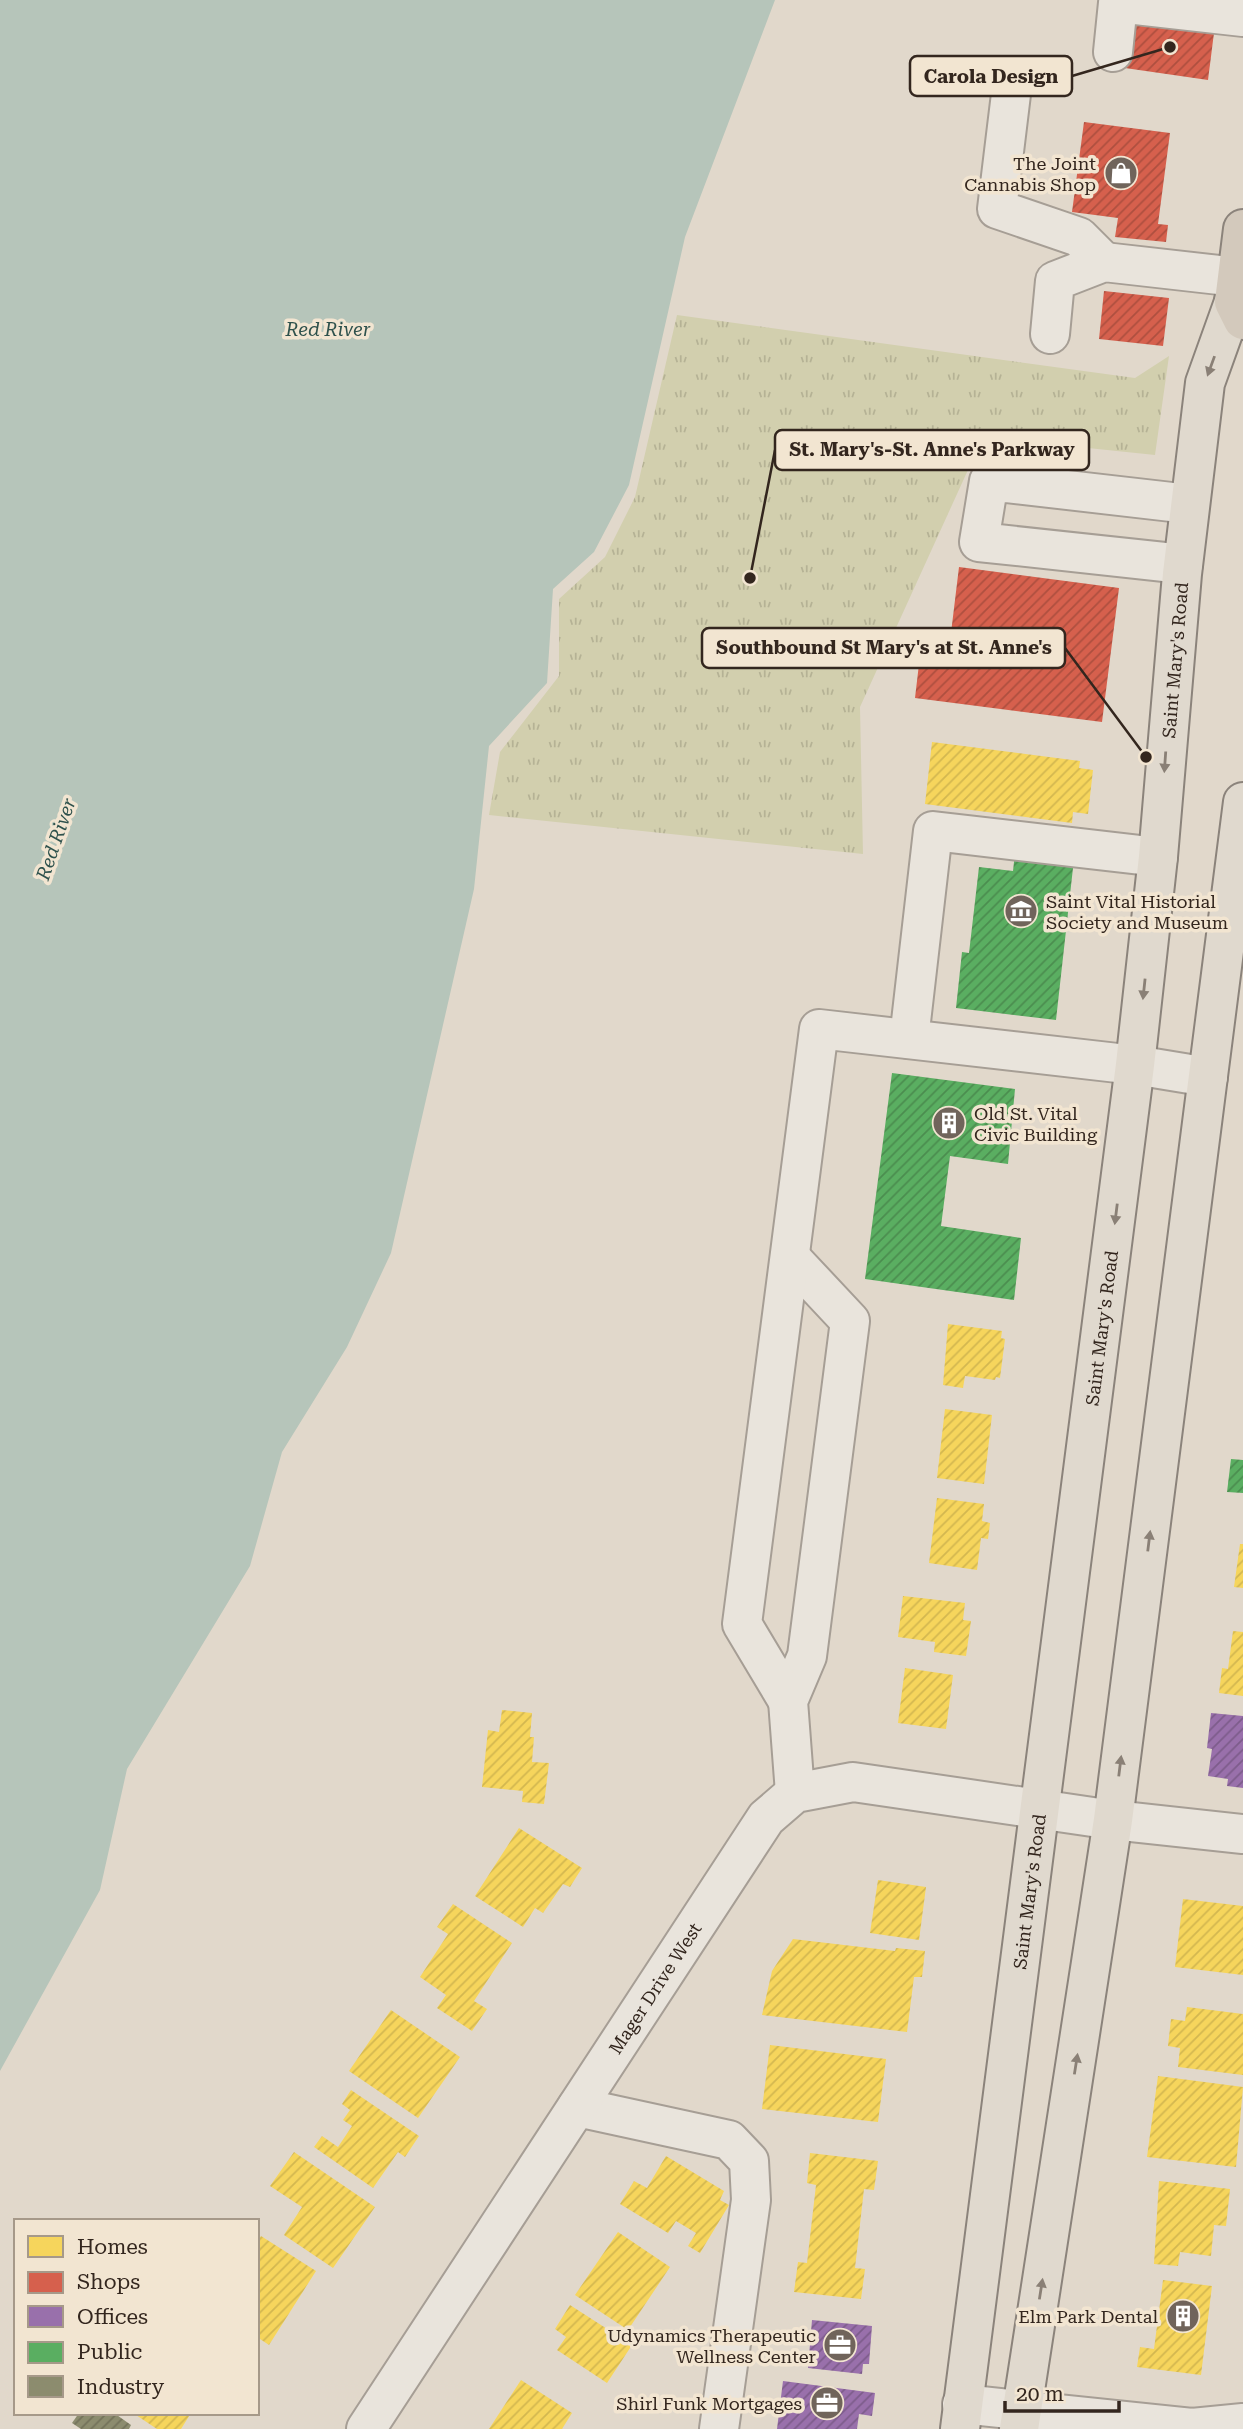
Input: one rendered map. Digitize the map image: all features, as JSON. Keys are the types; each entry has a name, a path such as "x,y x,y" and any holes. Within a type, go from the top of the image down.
{"highway":[{"name":"Saint Mary's Road","path":"1238,300 1243,229"}],"main road":[{"name":"Saint Mary's Road","path":"961,2417 1135,1065 1158,857 1189,504 1205,383 1238,300"},
{"path":"1020,2420 1095,1817 1208,1077 1243,802"}],"street":[{"path":"1113,52 1118,3 1243,17"},
{"path":"1011,94 997,209 1079,237 1104,262 1238,300"},
{"path":"1050,334 1055,281 1104,262"},
{"path":"1183,564 979,541 989,481 1189,504"},
{"path":"909,1039 933,831 1158,857"},
{"path":"1208,1077 1135,1065 820,1029 743,1624 788,1701 795,1793 853,1782 1243,1835"},
{"path":"788,1701 807,1656 850,1321 790,1257"},
{"name":"Mager Drive West","path":"366,2429 766,1818 795,1793"},
{"path":"577,2107 729,2140 750,2161 751,2200 719,2429"},
{"path":"961,2417 1192,2428 1243,2423"}],"green space":[{"path":"677,315 1135,378 1169,356 1155,455 983,437 860,707 863,854 489,815 500,752 559,676 559,599 605,557 635,497"}],"water":[{"name":"Red River","path":"0,0 775,0 685,237 629,485 594,552 553,589 547,683 489,746 474,889 391,1253 347,1347 282,1452 250,1566 127,1769 100,1890 0,2071"}],"building: Homes":[{"path":"932,742 1080,761 1079,768 1093,770 1088,814 1073,812 1072,823 925,804"},
{"path":"948,1324 1002,1331 1001,1338 1005,1339 1000,1378 996,1377 995,1380 965,1376 963,1388 943,1385"},
{"path":"945,1409 992,1415 984,1484 937,1478"},
{"path":"937,1498 984,1504 982,1521 990,1523 988,1539 981,1538 977,1570 929,1563"},
{"path":"1240,1544 1243,1544 1243,1588 1234,1587"},
{"path":"903,1596 965,1603 963,1620 971,1621 966,1656 934,1652 935,1642 898,1637"},
{"path":"1233,1631 1243,1632 1243,1696 1219,1693 1222,1668 1228,1669"},
{"path":"905,1668 953,1675 946,1729 898,1723"},
{"path":"502,1710 532,1713 532,1762 549,1763 544,1804 522,1802 523,1791 482,1787 488,1730 499,1732"},
{"path":"519,1828 582,1868 570,1887 563,1884 543,1913 535,1908 523,1927 475,1896"},
{"path":"878,1880 926,1887 919,1940 870,1933"},
{"path":"1183,1899 1243,1906 1243,1975 1175,1967"},
{"path":"453,1904 512,1943 474,2001 487,2009 472,2031 437,2008 446,1995 420,1977 448,1934 437,1927"},
{"path":"793,1939 895,1951 896,1948 925,1951 922,1977 914,1977 907,2032 762,2015 772,1971"},
{"path":"1187,2007 1243,2014 1243,2075 1178,2067 1180,2048 1168,2046 1171,2019 1185,2021"},
{"path":"391,2010 460,2057 418,2118 349,2071"},
{"path":"770,2045 886,2059 878,2122 762,2109"},
{"path":"1158,2076 1243,2087 1236,2167 1147,2157"},
{"path":"351,2090 419,2136 405,2157 398,2152 373,2188 314,2147 322,2136 338,2147 352,2126 343,2120 350,2110 342,2104"},
{"path":"294,2152 375,2207 333,2268 284,2235 302,2207 270,2186"},
{"path":"810,2153 878,2161 874,2190 864,2189 855,2268 865,2269 861,2299 794,2292 798,2262 807,2263 816,2185 807,2183"},
{"path":"666,2156 724,2191 720,2200 729,2205 700,2253 688,2246 696,2233 676,2221 668,2233 620,2204 634,2181 647,2188"},
{"path":"1159,2181 1230,2189 1226,2226 1214,2225 1211,2256 1180,2252 1178,2266 1154,2264"},
{"path":"618,2232 670,2267 628,2330 575,2295"},
{"path":"261,2236 316,2271 269,2345 259,2338"},
{"name":"Elm Park Dental","path":"1163,2280 1212,2286 1201,2375 1137,2367 1140,2347 1154,2349"},
{"path":"570,2305 632,2345 607,2383 557,2350 566,2337 555,2329"},
{"path":"521,2380 572,2413 562,2429 489,2429"},
{"path":"136,2415 190,2415 181,2429 157,2429"}],"building: Shops":[{"path":"1133,14 1215,25 1208,80 1125,68"},
{"name":"The Joint Cannabis Shop","path":"1084,122 1170,133 1158,224 1168,225 1166,242 1115,237 1118,218 1072,212"},
{"path":"1104,291 1169,298 1163,346 1099,339"},
{"path":"959,567 1119,588 1102,722 915,698 923,630 951,633"}],"building: Offices":[{"path":"1211,1713 1243,1716 1243,1788 1227,1786 1228,1779 1208,1776 1212,1749 1207,1748"},
{"name":"Udynamics Therapeutic Wellness Center","path":"812,2320 872,2326 869,2364 863,2364 862,2374 808,2368"},
{"name":"Shirl Funk Mortgages","path":"783,2381 875,2393 872,2416 859,2414 857,2429 777,2429"}],"building: Public":[{"name":"Saint Vital Historial Society and Museum","path":"1015,853 1074,859 1056,1020 956,1008 962,952 969,953 979,867 1013,871"},
{"name":"Old St. Vital Civic Building","path":"892,1073 1015,1089 1008,1164 950,1156 941,1226 1021,1238 1014,1300 865,1279"},
{"path":"1231,1459 1243,1460 1243,1493 1227,1492"}],"building: Industry":[{"path":"78,2415 117,2415 131,2425 129,2429 81,2429 72,2423"}],"place":[{"name":"Carola Design","path":"1170,47"},
{"name":"The Joint Cannabis Shop","path":"1121,173"},
{"name":"St. Mary's-St. Anne's Parkway","path":"750,578"},
{"name":"Southbound St Mary's at St. Anne's","path":"1146,757"},
{"name":"Saint Vital Historial Society and Museum","path":"1021,911"},
{"name":"Old St. Vital Civic Building","path":"949,1123"},
{"name":"Elm Park Dental","path":"1183,2316"},
{"name":"Udynamics Therapeutic Wellness Center","path":"840,2345"},
{"name":"Shirl Funk Mortgages","path":"827,2403"}]}
